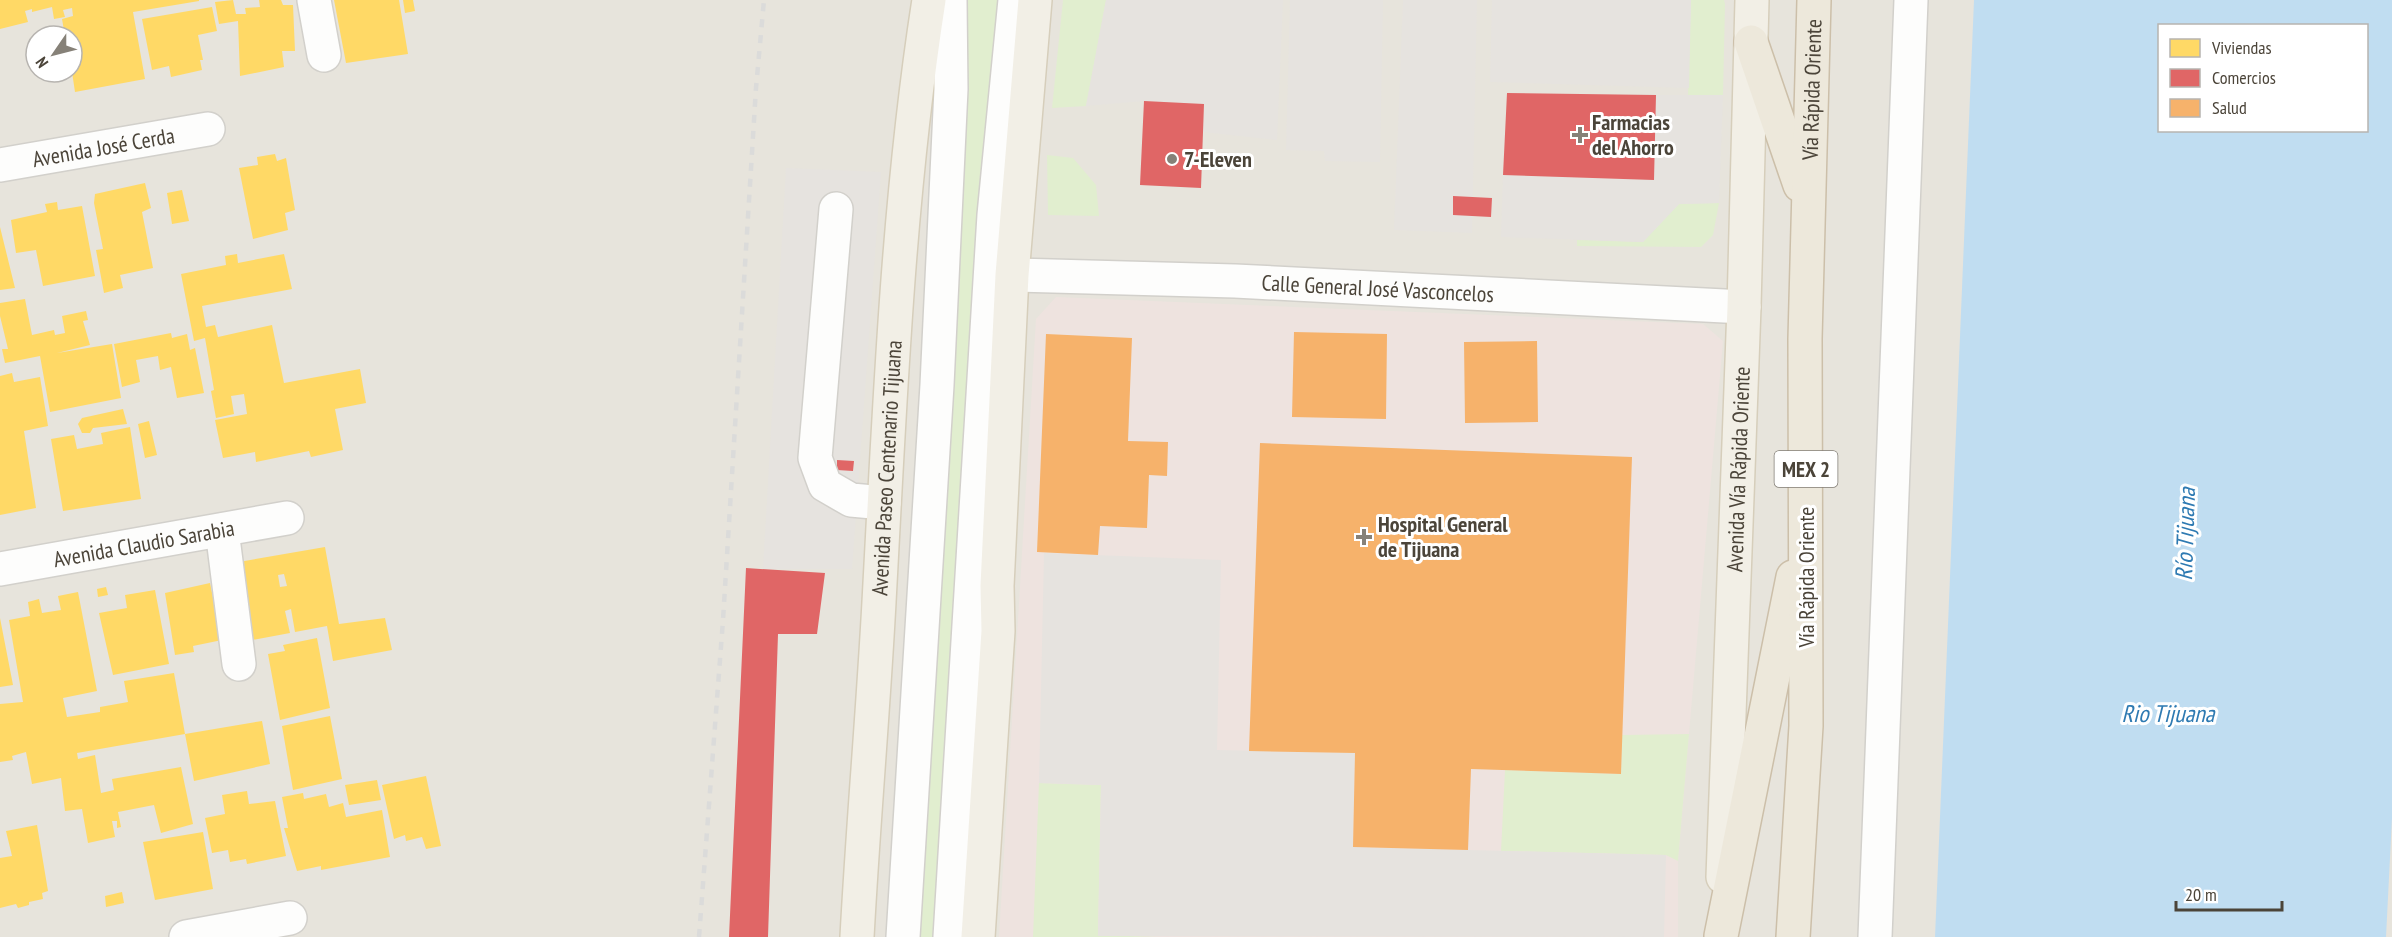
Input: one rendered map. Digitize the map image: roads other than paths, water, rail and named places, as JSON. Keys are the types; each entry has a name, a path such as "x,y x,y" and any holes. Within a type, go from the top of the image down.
{"highway":[{"name":"Vía Rápida Oriente","path":"1793,937 1806,726 1805,339 1814,0"},
{"path":"1751,42 1807,205"},
{"path":"1721,936 1807,511"}],"main road":[{"name":"Avenida Paseo Centenario Tijuana","path":"857,937 904,215 918,69 929,0"},
{"path":"978,937 998,631 996,603 1012,275 1035,0"},
{"name":"Avenida Vía Rápida Oriente","path":"1721,936 1744,307 1752,0"}],"street":[{"path":"314,0 324,55"},
{"path":"903,937 937,385 951,89 950,0"},
{"path":"950,937 994,215 1015,0"},
{"path":"1875,937 1911,0"},
{"name":"Avenida José Cerda","path":"0,165 208,129"},
{"path":"836,209 815,458 825,485 851,500 884,503"},
{"name":"Calle General José Vasconcelos","path":"1012,275 1235,281 1744,307"},
{"name":"Avenida Claudio Sarabia","path":"0,569 287,518"},
{"path":"222,530 239,664"},
{"path":"186,937 290,918"}],"water":[{"name":"Rio Tijuana","path":"1974,0 2392,0 2392,818 2386,937 1935,937"}],"railway":[{"path":"699,937 723,620 756,88 764,0"}],"place":[{"name":"Farmacias del Ahorro","path":"1580,135"},
{"name":"7-Eleven","path":"1172,159"},
{"name":"Hospital General de Tijuana","path":"1364,537"}],"water label":[{"name":"Río Tijuana","path":"2185,534"}]}
